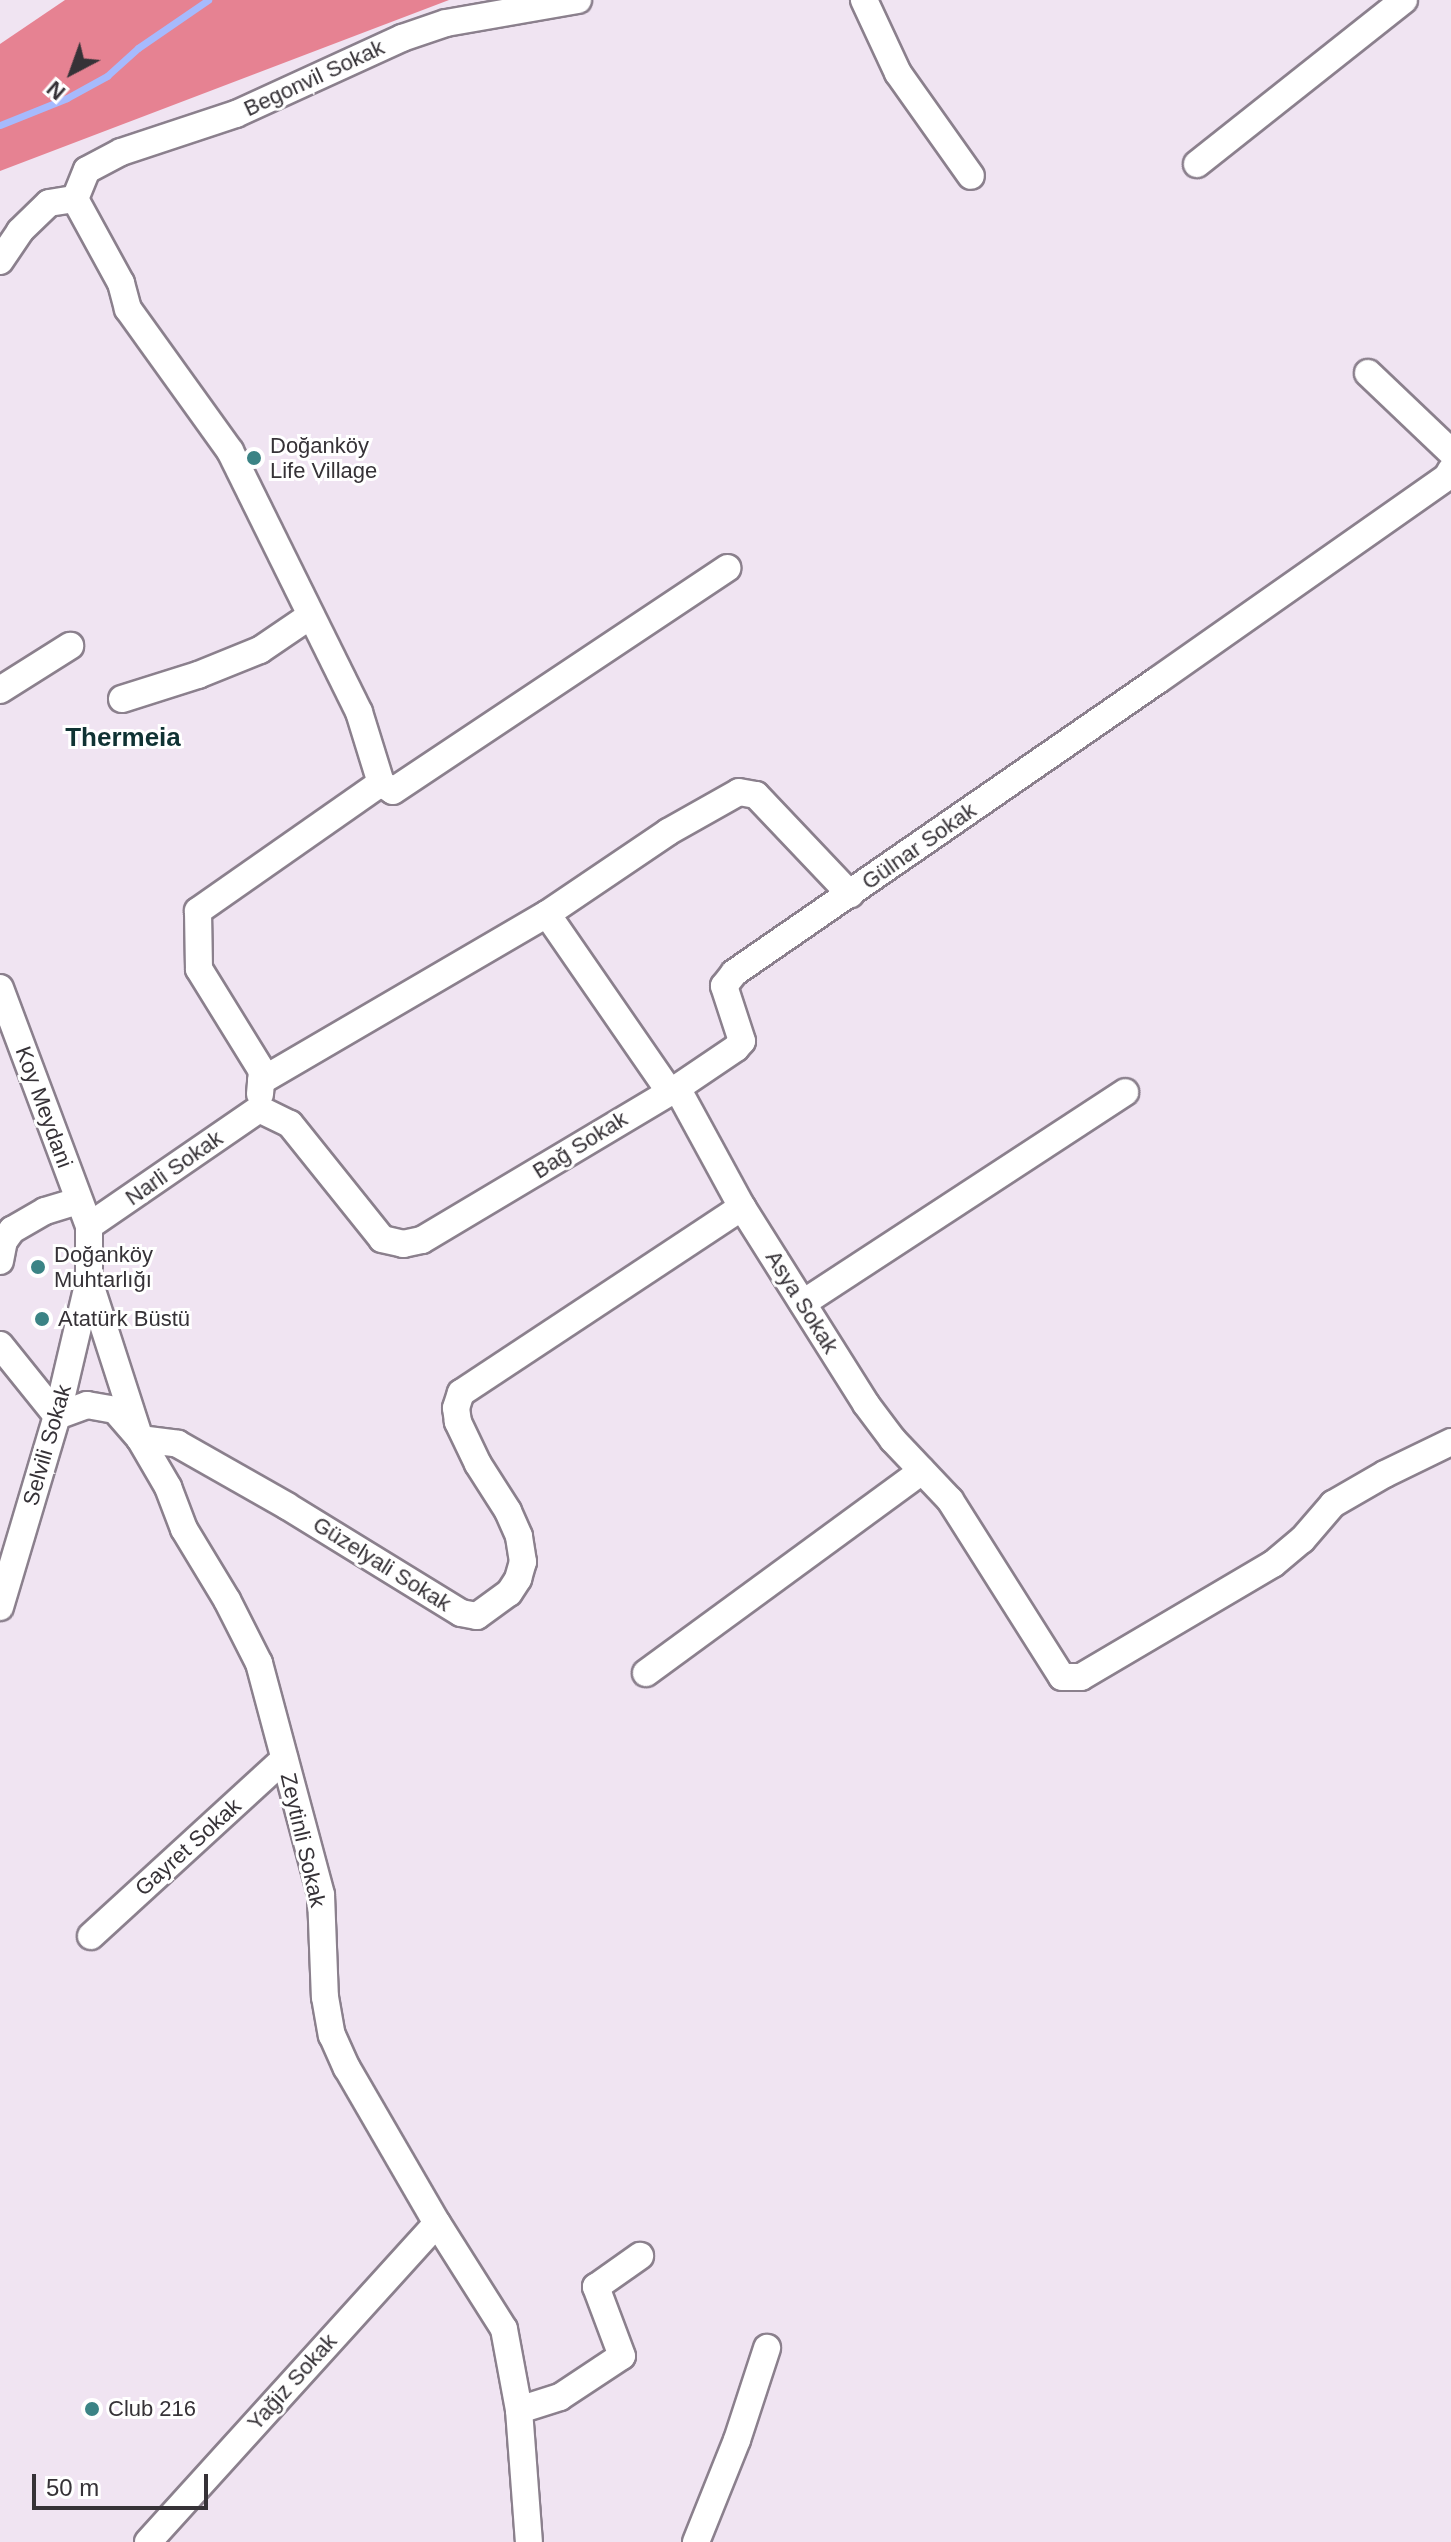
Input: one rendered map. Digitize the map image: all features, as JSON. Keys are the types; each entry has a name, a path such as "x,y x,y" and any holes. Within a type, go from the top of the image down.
{"street":[{"name":"Begonvil Sokak","path":"75,199 87,170 121,152 236,114 402,38 446,23 578,0"},
{"path":"864,0 898,73 971,176"},
{"path":"1197,164 1404,0"},
{"path":"0,261 20,231 49,203 75,199 121,283 128,309 230,451 359,712 381,783 393,791 727,568"},
{"path":"1368,373 1451,452"},
{"name":"Gülnar Sokak","path":"261,1081 547,914 668,832 739,792 756,795 850,894 1435,486 1451,470"},
{"path":"122,699 198,675 260,650 310,616"},
{"path":"0,690 70,646"},
{"path":"259,1109 262,1071 199,969 198,911 381,783"},
{"name":"Bağ Sokak","path":"259,1109 290,1124 382,1239 403,1244 422,1240 673,1089 742,1041 724,986 734,973 850,894"},
{"name":"Asya Sokak","path":"547,914 673,1089 742,1207 866,1404 893,1440 950,1500 1062,1677 1081,1677 1273,1564 1302,1540 1333,1504 1451,1442"},
{"name":"Koy Meydani","path":"0,988 89,1226"},
{"path":"803,1303 1125,1092"},
{"name":"Narli Sokak","path":"89,1226 259,1109"},
{"path":"0,1261 4,1241 12,1230 45,1211 78,1201"},
{"name":"Güzelyali Sokak","path":"140,1439 178,1444 287,1506 461,1613 477,1616 509,1593 518,1579 523,1562 519,1536 508,1511 478,1464 458,1422 456,1408 461,1393 742,1207"},
{"name":"Zeytinli Sokak","path":"89,1226 89,1281 140,1439 168,1487 184,1529 227,1600 259,1663 321,1895 325,1997 332,2035 347,2068 437,2223 504,2329 519,2410 529,2542"},
{"name":"Selvili Sokak","path":"0,1607 57,1416 89,1281"},
{"path":"0,1345 57,1416 87,1405 115,1410 140,1439"},
{"path":"646,1673 922,1471"},
{"name":"Gayret Sokak","path":"91,1936 284,1759"},
{"name":"Yağiz Sokak","path":"148,2542 437,2223"},
{"path":"519,2410 560,2397 622,2356 596,2287 640,2256"},
{"path":"696,2542 737,2440 767,2348"}],"shaded area":[{"path":"65,0 449,0 0,171 0,44"}],"waterway":[{"path":"0,125 67,98 107,76 138,48 208,0"}],"place":[{"name":"Doğanköy Life Village","path":"254,458"},
{"name":"Doğanköy Muhtarlığı","path":"38,1267"},
{"name":"Atatürk Büstü","path":"42,1319"},
{"name":"Club 216","path":"92,2409"}],"district":[{"name":"Thermeia","path":"123,738"}]}
